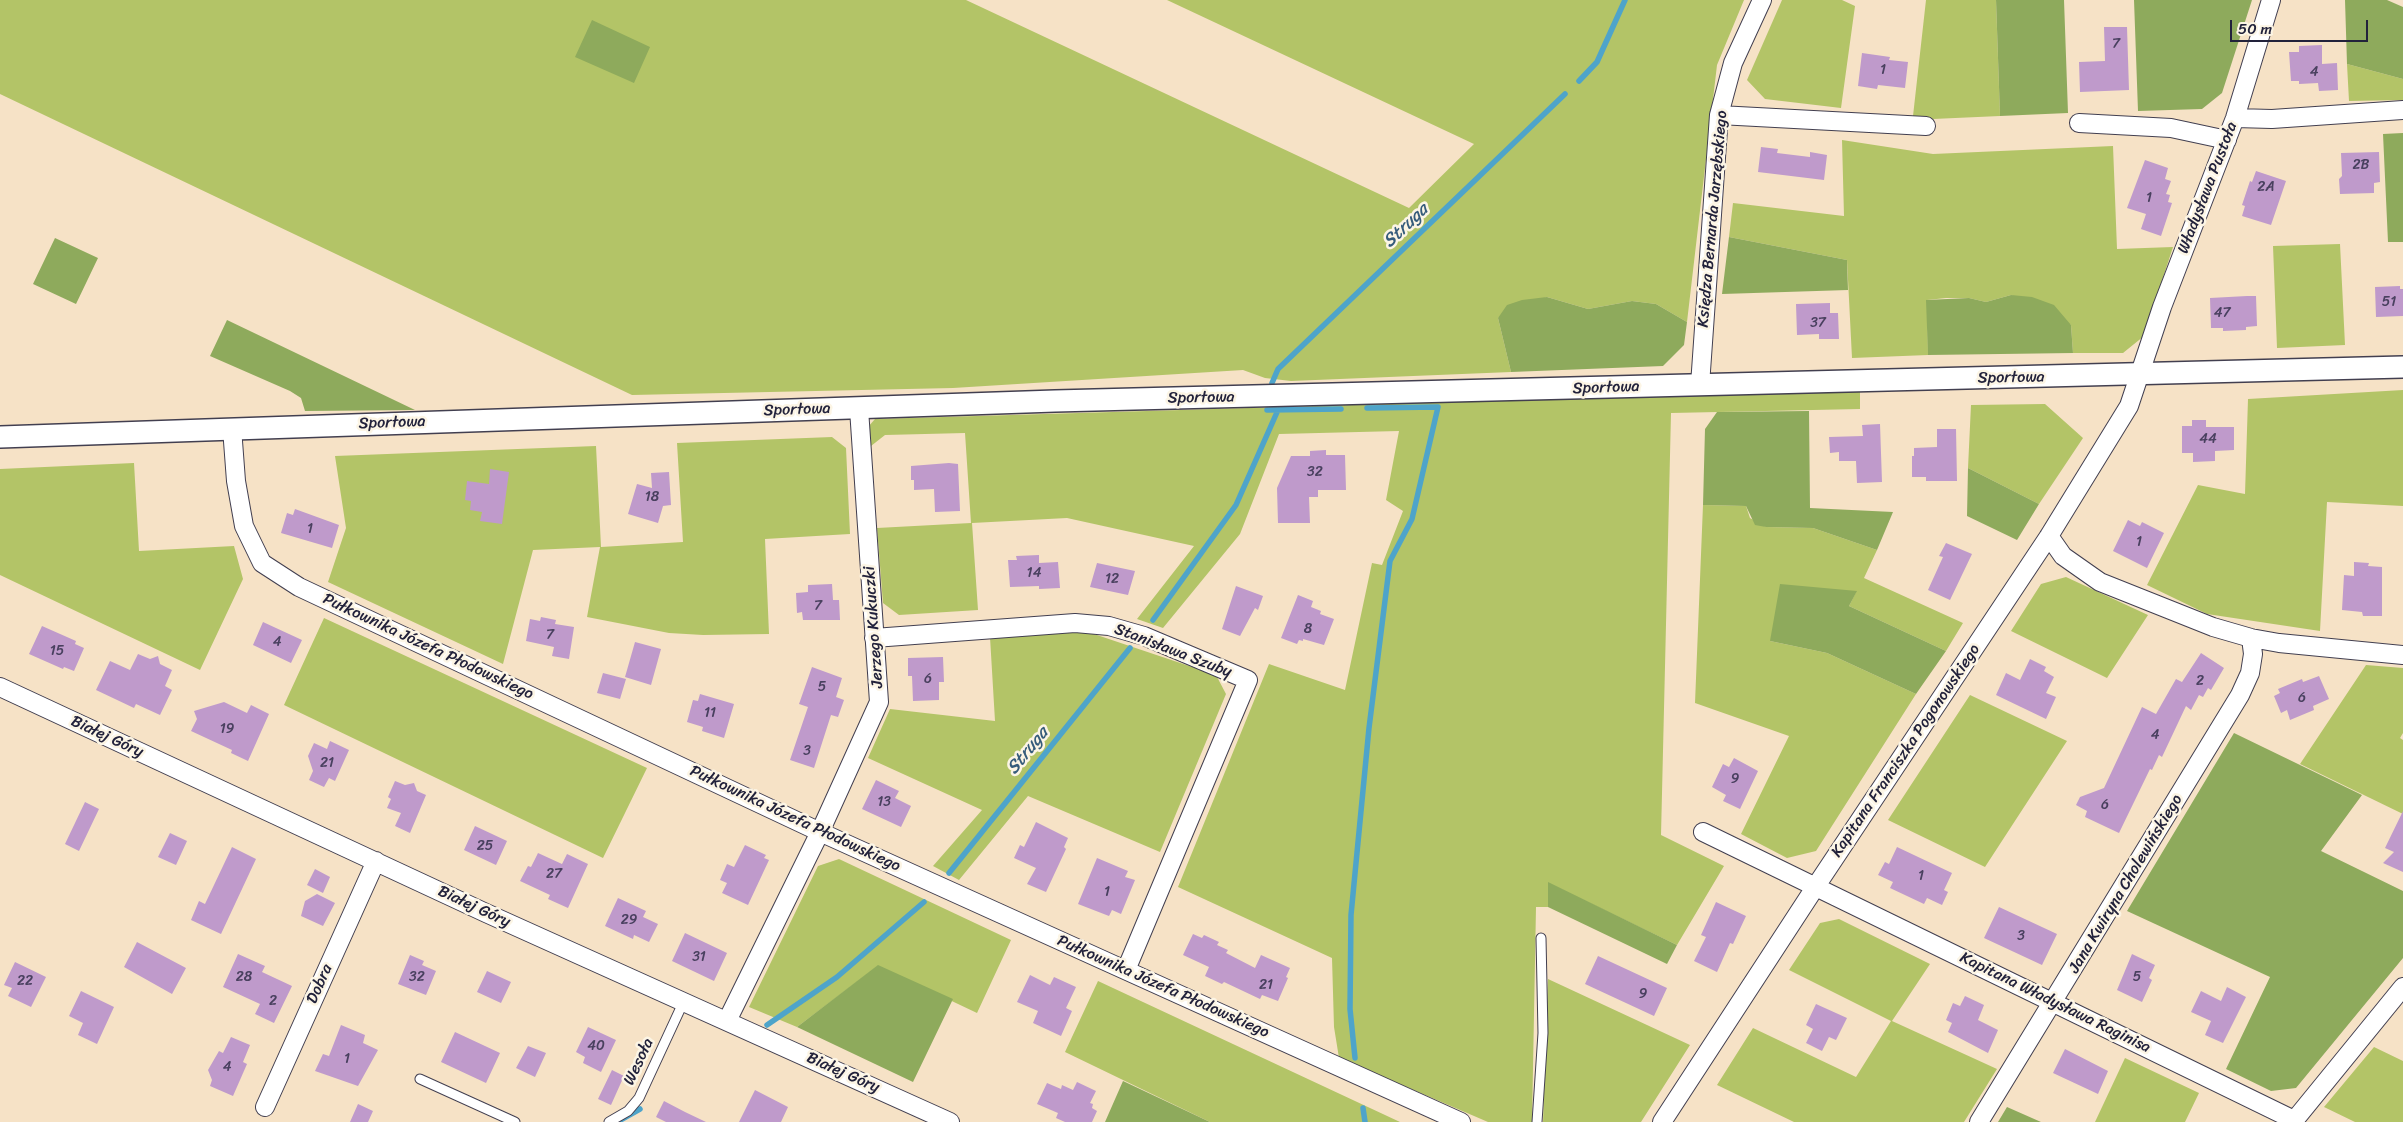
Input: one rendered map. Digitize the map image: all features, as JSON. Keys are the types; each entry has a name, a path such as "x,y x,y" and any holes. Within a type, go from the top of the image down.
{"street":[{"name":"Księdza Bernarda Jarzębskiego","path":"1700,385 1720,115 1733,63 1762,0"},
{"name":"Władysława Pustoła","path":"2140,375 2162,307 2235,118 2271,0"},
{"path":"2235,118 2272,119 2403,110"},
{"path":"1720,115 1926,126"},
{"path":"2079,123 2171,128 2227,140"},
{"name":"Sportowa","path":"0,437 1055,401 2403,367"},
{"name":"Kapitana Franciszka Pogonowskiego","path":"1662,1122 1816,886 2049,536 2129,406 2140,375"},
{"name":"Jerzego Kukuczki","path":"727,1021 820,832 879,702 859,408"},
{"name":"Pułkownika Józefa Płodowskiego","path":"232,428 236,481 244,526 262,563 299,587 820,832 1461,1122"},
{"path":"2049,536 2063,556 2100,582 2213,627 2251,638 2403,655"},
{"name":"Stanisława Szuby","path":"874,638 1075,623 1109,626 1144,636 1248,680 1126,970"},
{"name":"Jana Kwiryna Cholewińskiego","path":"1979,1122 2240,695 2250,673 2253,654 2251,638"},
{"name":"Białej Góry","path":"0,687 376,862 950,1122"},
{"name":"Kapitana Władysława Raginisa","path":"1703,832 2294,1121"},
{"name":"Dobra","path":"265,1107 376,862"},
{"path":"2294,1121 2403,987"}],"lane":[{"path":"1537,1122 1543,1033 1541,938"},
{"name":"Wesoła","path":"609,1122 628,1111 639,1098 684,1003"},
{"path":"420,1079 515,1122"}],"green space":[{"path":"0,0 966,0 1409,208 1474,144 1167,0 1744,0 1717,65 1687,322 1656,304 1632,301 1588,309 1547,297 1498,318 1511,372 1291,381 1265,378 1243,370 953,388 632,395 0,94"},
{"path":"1782,0 1842,0 1855,6 1841,108 1765,99 1747,80"},
{"path":"1926,0 1996,0 2000,116 1933,119 1913,116"},
{"path":"1996,0 2064,0 2068,113 2000,116"},
{"path":"2134,0 2252,0 2222,93 2202,109 2138,111"},
{"path":"2345,0 2387,0 2403,7 2403,79 2347,64"},
{"path":"592,20 650,47 634,83 575,57"},
{"path":"2347,64 2403,79 2403,100 2349,101"},
{"path":"2403,133 2403,242 2388,242 2383,134"},
{"path":"1842,140 1933,154 2113,146 2117,249 2173,247 2144,336 2123,353 2073,353 2071,325 2011,295 1986,302 1969,298 1946,298 1927,300 1928,355 1852,358 1847,260 1729,237 1733,203 1844,216"},
{"path":"1729,237 1847,260 1848,290 1722,294"},
{"path":"55,238 98,258 76,304 33,284"},
{"path":"2340,244 2345,345 2277,348 2273,246"},
{"path":"2011,295 2032,297 2054,305 2071,325 2073,353 1928,355 1926,300 1969,298 1986,302"},
{"path":"1547,297 1588,309 1632,301 1656,304 1687,322 1684,345 1663,366 1511,372 1498,318 1507,305 1522,300"},
{"path":"227,320 415,410 305,411 301,398 290,391 210,356"},
{"path":"1860,390 1860,409 1671,413 1661,835 1724,866 1677,945 1548,883 1548,907 1536,907 1532,1122 1488,1122 1339,1058 1334,1027 1332,958 1178,887 1269,664 1345,690 1372,563 1382,565 1403,511 1386,500 1399,431 1279,434 1240,534 1163,628 1137,619 1194,546 1067,518 972,523 978,610 899,615 883,603 877,528 971,523 965,433 885,435 871,446 868,427 875,419"},
{"path":"2403,390 2403,506 2327,502 2320,631 2207,614 2147,585 2198,485 2245,494 2248,399"},
{"path":"2045,404 2083,438 2039,504 1968,468 1971,405"},
{"path":"1809,411 1810,508 1893,512 1877,550 1813,528 1755,525 1746,506 1703,505 1705,429 1717,412"},
{"path":"832,437 846,448 850,534 765,539 769,634 703,635 669,633 587,617 600,547 533,550 503,664 328,582 346,528 335,456 596,446 601,547 683,542 677,443"},
{"path":"134,463 139,551 234,546 243,579 200,670 0,575 0,469"},
{"path":"1968,468 2039,504 2017,540 1967,516"},
{"path":"1703,505 1746,506 1750,518 1766,527 1813,528 1877,550 1864,578 1963,623 1946,651 1849,606 1856,592 1770,641 1827,653 1916,694 1816,851 1787,858 1741,834 1789,736 1695,703"},
{"path":"2066,577 2148,615 2107,678 2011,631 2041,584"},
{"path":"1780,584 1857,591 1849,606 1946,651 1916,694 1827,653 1770,641"},
{"path":"324,618 647,768 603,858 284,705"},
{"path":"1088,632 1216,675 1226,694 1160,852 1028,796 959,880 933,866 982,810 868,758 890,709 995,721 990,637"},
{"path":"2366,665 2403,668 2403,733 2400,738 2403,740 2403,814 2300,764"},
{"path":"1970,695 2067,741 1985,867 1888,820"},
{"path":"2234,733 2362,795 2321,851 2403,891 2403,958 2296,1088 2271,1091 2226,1069 2270,977 2127,911"},
{"path":"839,859 1011,940 977,1013 878,966 797,1027 749,1007 818,866"},
{"path":"1548,882 1677,945 1667,964 1548,907"},
{"path":"1839,919 1930,964 1892,1021 1997,1069 1964,1122 1794,1122 1717,1085 1753,1028 1856,1077 1891,1021 1789,970 1820,923"},
{"path":"878,965 953,999 913,1082 797,1027"},
{"path":"1548,979 1690,1045 1641,1122 1543,1122"},
{"path":"1098,981 1400,1122 1210,1122 1065,1052"},
{"path":"2374,1047 2403,1061 2403,1122 2355,1122 2324,1107"},
{"path":"2125,1058 2199,1093 2185,1122 2095,1122"},
{"path":"1123,1081 1210,1122 1105,1122"},
{"path":"2007,1107 2041,1122 1998,1122"}],"building":[{"path":"2104,27 2127,27 2129,90 2080,92 2079,62 2105,61"},
{"path":"2322,45 2322,64 2337,63 2338,90 2319,91 2318,83 2299,84 2299,81 2291,81 2289,52 2299,52 2299,46"},
{"path":"1862,53 1890,57 1889,60 1908,62 1905,88 1878,85 1877,89 1858,86"},
{"path":"1761,147 1778,149 1777,153 1810,157 1810,152 1827,155 1824,180 1758,172"},
{"path":"2379,152 2380,182 2374,183 2374,193 2340,194 2339,179 2342,176 2341,153"},
{"path":"2145,160 2168,168 2165,179 2171,181 2166,194 2170,195 2168,202 2172,203 2161,236 2141,229 2146,214 2127,208"},
{"path":"2256,171 2286,181 2271,225 2242,216 2245,206 2242,205 2250,181 2252,182"},
{"path":"2400,286 2400,289 2403,289 2403,316 2376,317 2375,287"},
{"path":"2256,296 2257,326 2246,327 2246,330 2223,331 2223,328 2211,328 2210,298"},
{"path":"1830,303 1830,313 1838,313 1839,339 1819,339 1819,334 1797,335 1796,304"},
{"path":"2192,420 2206,420 2206,427 2234,427 2234,450 2215,451 2215,461 2193,462 2193,453 2182,453 2182,426 2192,426"},
{"path":"1880,424 1882,482 1857,483 1856,461 1839,461 1839,452 1830,453 1829,437 1863,436 1862,425"},
{"path":"1937,429 1956,429 1957,481 1926,481 1926,477 1912,477 1914,448 1937,447"},
{"path":"1326,450 1326,455 1345,455 1346,490 1318,490 1318,497 1309,497 1310,523 1278,523 1277,488 1291,456 1310,456 1310,451"},
{"path":"958,464 960,511 935,512 934,489 914,490 914,480 911,480 911,466"},
{"path":"490,469 509,472 502,524 480,521 482,512 470,510 471,501 465,500 467,481 489,484"},
{"path":"669,472 671,505 663,506 658,523 628,514 637,484 652,488 651,473"},
{"path":"295,509 339,525 332,548 281,533 287,513 293,515"},
{"path":"2128,520 2140,526 2142,522 2164,533 2147,568 2113,551"},
{"path":"1946,543 1972,554 1950,600 1928,590 1943,557 1939,556"},
{"path":"1039,555 1039,563 1058,562 1060,588 1039,589 1039,586 1010,587 1008,560 1017,560 1016,556"},
{"path":"2354,562 2369,563 2368,566 2382,567 2382,616 2363,616 2362,612 2342,610 2344,575 2354,576"},
{"path":"1097,563 1135,571 1128,595 1090,587"},
{"path":"832,584 833,600 839,600 840,620 803,620 802,612 797,613 796,593 808,592 808,585"},
{"path":"1236,586 1263,596 1258,610 1255,608 1240,636 1222,629"},
{"path":"1298,595 1313,601 1311,607 1321,611 1320,614 1334,619 1324,645 1303,639 1303,641 1299,640 1297,644 1281,638"},
{"path":"541,617 556,620 555,624 574,627 569,659 552,656 554,647 526,641 530,619 540,621"},
{"path":"263,622 302,640 291,663 253,645"},
{"path":"42,626 76,641 75,644 84,648 74,671 64,667 63,669 29,654"},
{"path":"635,642 661,649 651,685 625,677"},
{"path":"2201,653 2224,668 2211,690 2208,688 2203,697 2199,695 2191,710 2186,706 2162,757 2159,755 2152,770 2150,769 2119,833 2085,817 2087,811 2076,805 2080,797 2104,788 2142,707 2156,714 2176,679 2182,682"},
{"path":"138,654 150,659 158,656 160,664 172,670 165,686 172,690 160,715 136,704 134,708 96,690 110,661 130,670"},
{"path":"943,657 944,682 939,682 939,700 913,701 912,676 908,676 908,658"},
{"path":"2030,659 2046,667 2044,671 2054,677 2046,693 2056,697 2046,719 1996,695 2006,673 2020,680"},
{"path":"812,667 842,678 836,697 844,700 838,717 831,715 814,768 790,760 808,707 799,704"},
{"path":"603,673 626,679 620,699 597,693"},
{"path":"2319,676 2329,699 2313,706 2314,710 2290,720 2287,710 2281,713 2274,696 2280,693 2278,689 2302,679 2303,682"},
{"path":"700,694 734,704 724,738 702,731 703,727 687,722 693,700 698,701"},
{"path":"224,702 247,713 251,705 269,714 248,761 231,753 232,750 191,731 197,719 194,711"},
{"path":"330,741 349,750 335,781 329,778 324,787 309,780 313,771 308,756 314,743 327,749"},
{"path":"1734,758 1758,771 1740,809 1723,801 1726,795 1712,787 1723,764 1729,767"},
{"path":"876,780 899,791 895,798 911,806 901,827 862,809"},
{"path":"395,781 405,785 414,783 417,791 426,795 410,833 395,826 401,813 387,808 391,799 388,797"},
{"path":"85,802 99,809 79,851 65,844"},
{"path":"2403,811 2403,872 2383,863 2394,852 2385,848"},
{"path":"1036,822 1068,838 1064,847 1066,849 1046,892 1027,884 1036,868 1014,858 1020,845 1024,847"},
{"path":"475,826 507,841 496,865 464,850"},
{"path":"170,833 187,841 176,865 158,857"},
{"path":"745,845 766,855 764,858 769,860 748,905 722,893 727,883 720,880 727,864 734,867"},
{"path":"232,847 256,859 221,934 191,920 199,901 205,904"},
{"path":"1897,847 1952,873 1944,890 1948,892 1942,905 1927,898 1924,904 1890,888 1893,882 1878,875 1885,862 1889,864"},
{"path":"538,853 562,864 567,854 588,864 568,908 548,899 550,895 520,881 528,866 531,867"},
{"path":"1097,858 1128,871 1125,877 1135,880 1121,914 1112,910 1109,916 1078,904"},
{"path":"315,869 330,877 323,893 307,885"},
{"path":"317,894 335,903 323,926 301,916 305,901"},
{"path":"618,898 646,911 643,917 658,924 649,942 634,935 633,939 605,926"},
{"path":"1716,902 1746,916 1733,944 1730,943 1717,972 1694,961 1706,937 1701,935"},
{"path":"1999,907 2057,934 2042,965 1984,938"},
{"path":"685,933 727,953 714,981 672,961"},
{"path":"1193,934 1202,938 1204,935 1219,942 1217,945 1228,950 1226,953 1255,968 1261,955 1290,968 1286,977 1288,978 1278,1001 1262,995 1260,999 1224,982 1222,984 1205,976 1209,967 1183,955"},
{"path":"137,942 186,968 172,994 124,967"},
{"path":"238,954 265,966 262,972 292,986 274,1023 255,1014 260,1004 223,987"},
{"path":"2132,954 2155,965 2149,978 2152,980 2142,1002 2117,990"},
{"path":"410,955 424,961 422,965 436,971 426,995 398,984"},
{"path":"1598,956 1667,988 1654,1016 1585,984"},
{"path":"15,962 46,977 31,1007 8,996 12,988 4,985"},
{"path":"487,971 511,982 501,1003 477,992"},
{"path":"1030,975 1050,985 1054,977 1076,987 1066,1008 1072,1011 1061,1036 1033,1023 1038,1011 1017,1002"},
{"path":"2227,987 2246,997 2223,1043 2205,1035 2211,1021 2191,1012 2201,991 2221,1001"},
{"path":"81,991 114,1007 97,1044 78,1035 83,1023 69,1016"},
{"path":"1965,996 1984,1005 1978,1020 1998,1030 1988,1053 1948,1032 1952,1023 1946,1020 1953,1003 1960,1006"},
{"path":"1816,1004 1847,1018 1836,1040 1829,1037 1822,1051 1806,1043 1813,1029 1806,1025"},
{"path":"341,1025 365,1035 363,1043 378,1050 358,1086 315,1071 323,1054 329,1056"},
{"path":"588,1027 616,1040 601,1072 583,1063 585,1057 576,1052"},
{"path":"455,1032 500,1053 486,1083 441,1062"},
{"path":"231,1037 250,1045 243,1062 247,1064 233,1096 210,1086 212,1080 208,1070 219,1051 223,1053"},
{"path":"528,1046 546,1053 535,1077 516,1068"},
{"path":"2065,1049 2108,1071 2098,1094 2053,1073"},
{"path":"612,1070 624,1076 611,1105 598,1099"},
{"path":"1077,1082 1096,1091 1090,1103 1093,1104 1092,1108 1097,1111 1092,1122 1065,1122 1056,1118 1058,1113 1037,1104 1047,1083 1061,1089 1062,1085 1073,1090"},
{"path":"755,1090 788,1107 781,1122 739,1122"},
{"path":"664,1101 706,1122 666,1122 656,1117"},
{"path":"358,1104 373,1111 368,1122 350,1122"}],"waterway":[{"name":"Struga","path":"1579,81 1597,62 1625,0"},
{"name":"Struga","path":"1272,383 1278,369 1565,94"},
{"path":"1355,1058 1350,1009 1351,915 1369,728 1390,561 1412,519 1438,407 1367,408"},
{"path":"1267,410 1341,409"},
{"name":"Struga","path":"1153,620 1236,505 1278,410"},
{"name":"Struga","path":"949,873 1130,648"},
{"name":"Struga","path":"767,1025 837,977 924,902"},
{"path":"1363,1108 1365,1122"},
{"name":"Struga","path":"617,1122 640,1109"}]}
